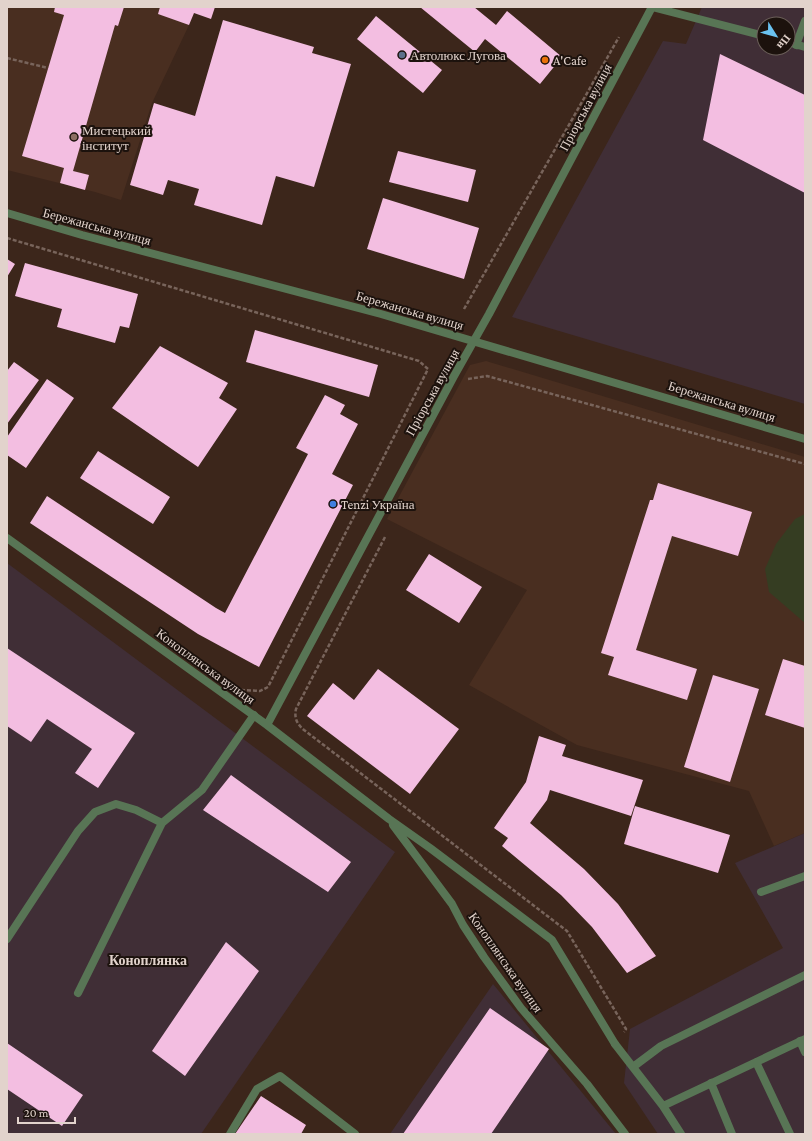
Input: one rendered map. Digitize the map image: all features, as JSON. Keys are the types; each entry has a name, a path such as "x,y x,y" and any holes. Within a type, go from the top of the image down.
{"street":[{"path":"652,7 756,34"},
{"name":"Пріорська вулиця","path":"267,725 652,7"},
{"path":"805,21 796,45 805,47"},
{"name":"Бережанська вулиця","path":"7,213 82,235 474,340 805,439"},
{"name":"Коноплянська вулиця","path":"7,538 254,715 389,819 552,940 615,1044 663,1106 681,1134"},
{"path":"78,993 162,823 202,790 254,715"},
{"path":"7,939 78,832 95,812 116,804 136,810 162,823"},
{"name":"Коноплянська вулиця","path":"389,819 452,904 463,925 484,957 521,1008 587,1084 625,1134"},
{"path":"761,892 805,876"},
{"path":"632,1067 661,1046 805,975"},
{"path":"663,1106 803,1040 805,1052"},
{"path":"756,1062 790,1134"},
{"path":"230,1134 257,1089 280,1076 355,1134"},
{"path":"711,1083 732,1134"}],"path":[{"path":"464,309 620,35"},
{"path":"7,58 48,68"},
{"path":"7,238 418,361 428,369 268,687"},
{"path":"466,380 487,376 805,464"},
{"path":"304,730 298,724 295,715 296,709 387,534"}],"shaded area":[{"name":"Мистецький інститут","path":"7,7 197,7 152,103 121,200 7,170"},
{"path":"702,7 805,7 805,404 512,317 663,41 686,44"},
{"path":"486,361 805,457 805,833 774,846 749,791 577,745 469,685 527,590 387,519 470,365"},
{"path":"7,563 395,852 201,1134 7,1134"},
{"path":"805,833 805,1134 658,1134 624,1083 630,1029 783,948 735,863"},
{"path":"493,984 616,1134 390,1134"}],"green space":[{"path":"805,514 805,623 769,592 765,569 776,544 795,519"}],"building":[{"path":"55,7 124,7 118,26 115,25 73,171 89,175 85,190 60,183 64,168 22,156 64,15 54,12"},
{"path":"160,7 215,7 211,19 194,13 189,25 158,14"},
{"path":"420,7 474,7 496,25 507,11 562,57 540,84 485,39 475,52"},
{"path":"376,16 442,70 423,93 357,39"},
{"path":"223,20 314,47 312,53 351,64 314,187 276,176 262,225 194,205 199,189 168,180 163,195 130,185 154,103 195,116"},
{"path":"720,54 805,95 805,193 703,140"},
{"path":"398,151 476,170 468,202 389,182"},
{"path":"383,198 479,228 464,279 367,249"},
{"path":"7,259 15,264 7,277"},
{"path":"25,263 138,294 129,328 120,326 115,343 57,327 62,309 15,296"},
{"path":"255,330 378,365 369,397 246,362"},
{"path":"160,346 228,383 219,398 237,409 198,467 112,408"},
{"path":"14,362 39,380 7,424 7,371"},
{"path":"47,379 74,398 26,468 7,455 7,437"},
{"path":"325,395 345,405 340,414 358,424 332,474 353,485 259,667 198,634 30,523 47,496 225,613 308,454 296,448"},
{"path":"98,451 170,497 153,524 80,478"},
{"path":"658,483 752,512 738,556 672,536 636,650 697,669 687,700 608,675 614,657 601,653 650,500 653,500"},
{"path":"429,554 482,587 459,623 406,590"},
{"path":"7,648 135,733 98,788 75,773 92,749 47,719 31,742 7,726"},
{"path":"783,659 805,666 805,728 765,715"},
{"path":"378,669 459,729 410,794 307,716 333,683 354,700"},
{"path":"713,675 759,689 730,782 684,767"},
{"path":"539,736 566,745 562,756 643,780 631,816 550,790 547,800 530,823 584,869 618,904 656,956 627,973 592,927 561,895 502,846 508,838 494,828 526,782"},
{"path":"231,775 351,862 328,892 203,810"},
{"path":"635,806 730,835 718,873 624,844"},
{"path":"226,942 259,971 185,1076 152,1051"},
{"path":"490,1008 549,1049 491,1134 403,1134"},
{"path":"7,1043 83,1095 62,1126 7,1089"},
{"path":"261,1096 306,1125 301,1134 235,1134"}],"place":[{"name":"Автолюкс Лугова","path":"402,55"},
{"name":"A'Cafe","path":"545,60"},
{"name":"Мистецький інститут","path":"74,137"},
{"name":"Tenzi Україна","path":"333,504"}],"district":[{"name":"Коноплянка","path":"148,960"}]}
